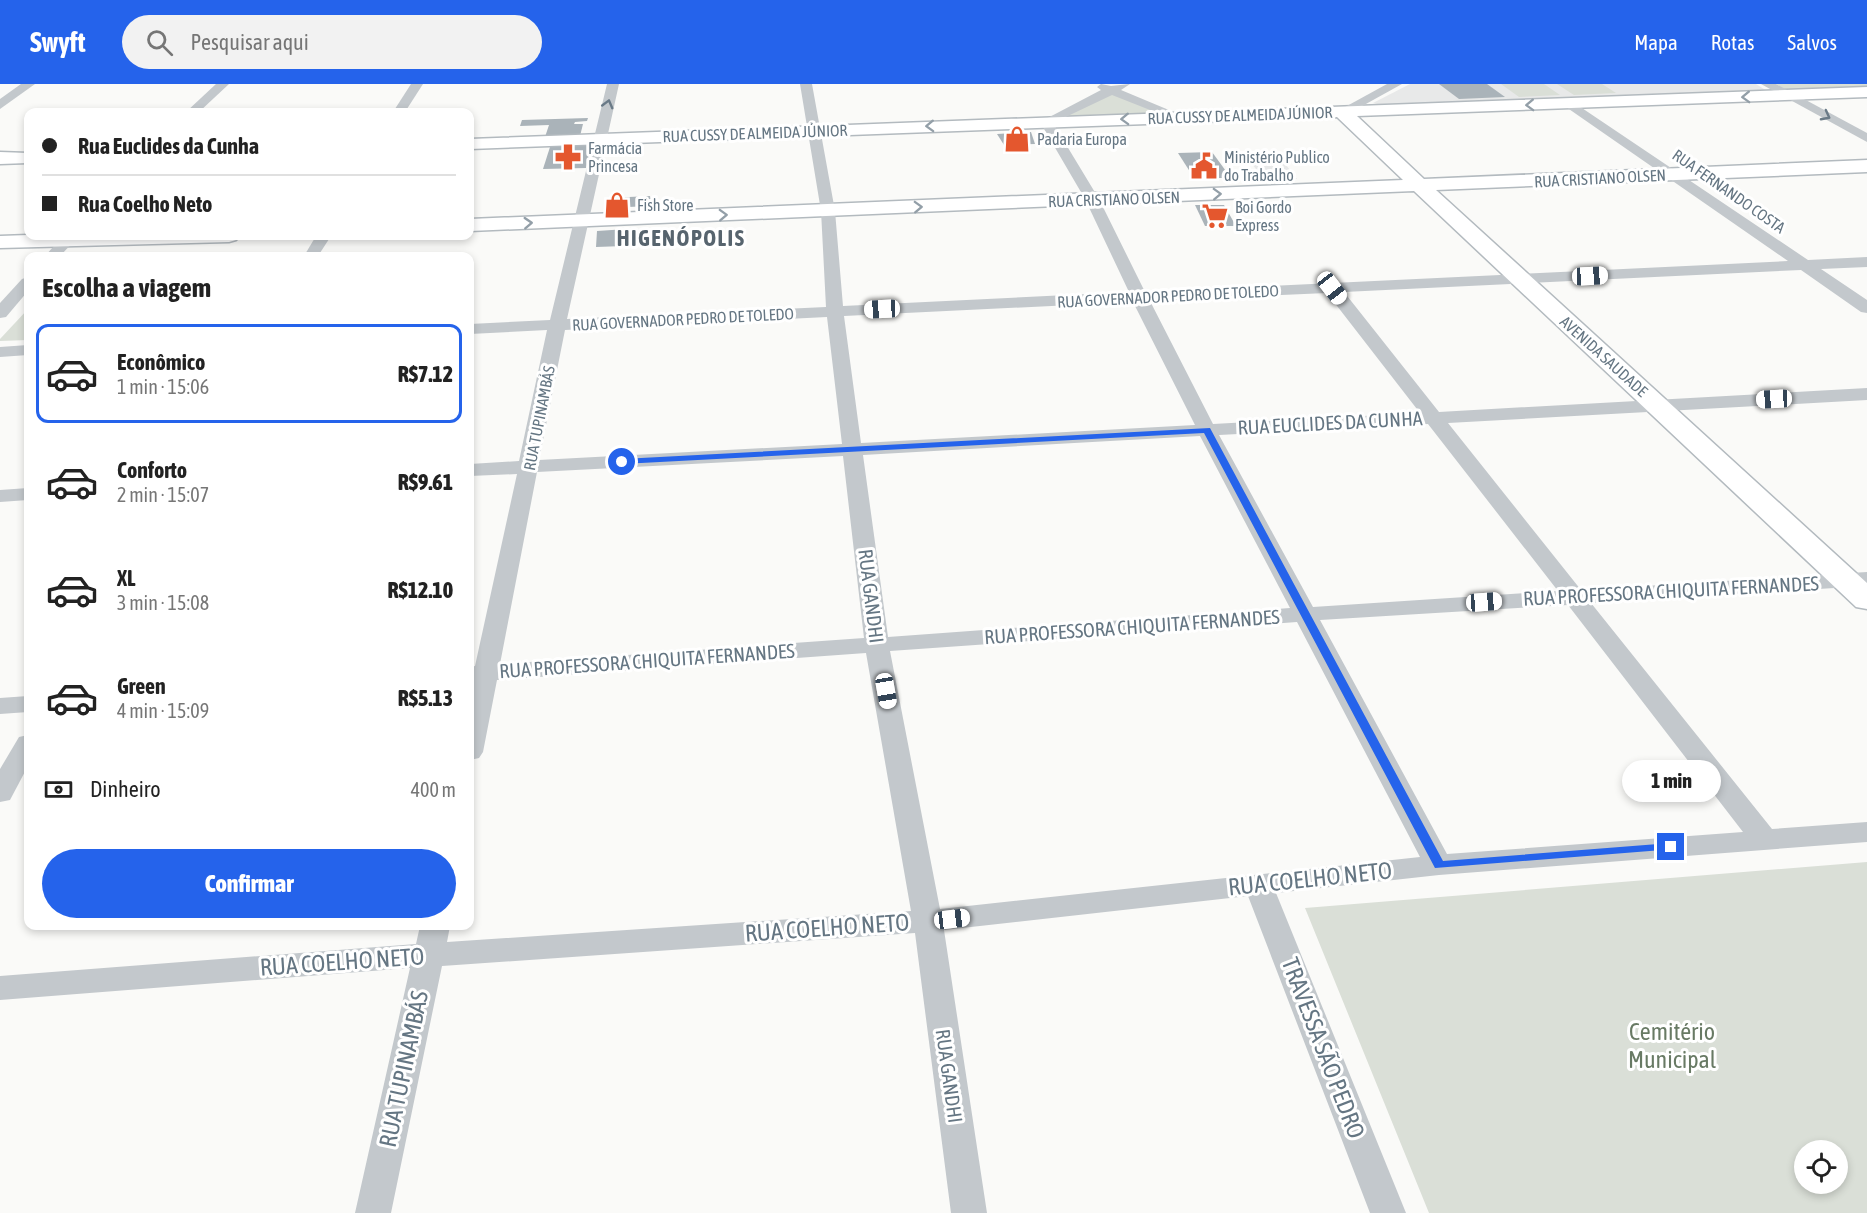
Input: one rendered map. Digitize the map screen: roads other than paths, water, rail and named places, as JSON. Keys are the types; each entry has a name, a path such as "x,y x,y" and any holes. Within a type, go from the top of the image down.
{"street":[{"path":"0,105 29,84"},
{"path":"196,108 222,84"},
{"path":"402,108 417,84"},
{"name":"RUA TUPINAMBÁS","path":"474,707 477,673 530,467 557,325 598,139 613,84"},
{"name":"RUA GANDHI","path":"806,84 828,211 835,312 877,645 928,921 969,1213"},
{"path":"1087,84 1111,89 1182,118"},
{"path":"1124,84 1046,122 1092,200 1138,297 1207,430 1440,865"},
{"path":"1342,112 1396,84"},
{"path":"1767,84 1867,138"},
{"name":"RUA CUSSY DE ALMEIDA JÚNIOR","path":"474,144 1867,92"},
{"name":"RUA FERNANDO COSTA","path":"1570,104 1867,308"},
{"name":"AVENIDA SAUDADE","path":"1342,112 1519,279 1860,587"},
{"path":"0,158 24,158"},
{"name":"RUA CRISTIANO OLSEN","path":"474,225 1867,166"},
{"path":"0,242 63,244 146,240"},
{"name":"RUA GOVERNADOR PEDRO DE TOLEDO","path":"474,329 1867,262"},
{"path":"0,313 24,286"},
{"path":"1332,288 1764,839"},
{"path":"0,352 24,350"},
{"name":"RUA EUCLIDES DA CUNHA","path":"474,470 1867,394"},
{"path":"0,496 24,494"},
{"name":"RUA PROFESSORA CHIQUITA FERNANDES","path":"477,673 1573,597 1860,587"},
{"path":"0,706 24,704"},
{"path":"0,793 24,751"},
{"name":"RUA COELHO NETO","path":"0,988 432,940 928,921 1440,865 1867,832"},
{"name":"TRAVESSA SÃO PEDRO","path":"1258,884 1388,1213"},
{"name":"RUA TUPINAMBÁS","path":"373,1213 432,940"}],"place":[{"name":"Padaria Europa","path":"1017,139"},
{"name":"Farmácia Princesa","path":"568,157"},
{"name":"Ministério Publico do Trabalho","path":"1204,166"},
{"name":"Fish Store","path":"617,205"},
{"name":"Boi Gordo Express","path":"1215,216"}],"district":[{"name":"HIGENÓPOLIS","path":"681,238"}],"park label":[{"name":"Cemitério Municipal","path":"1672,1046"}]}
